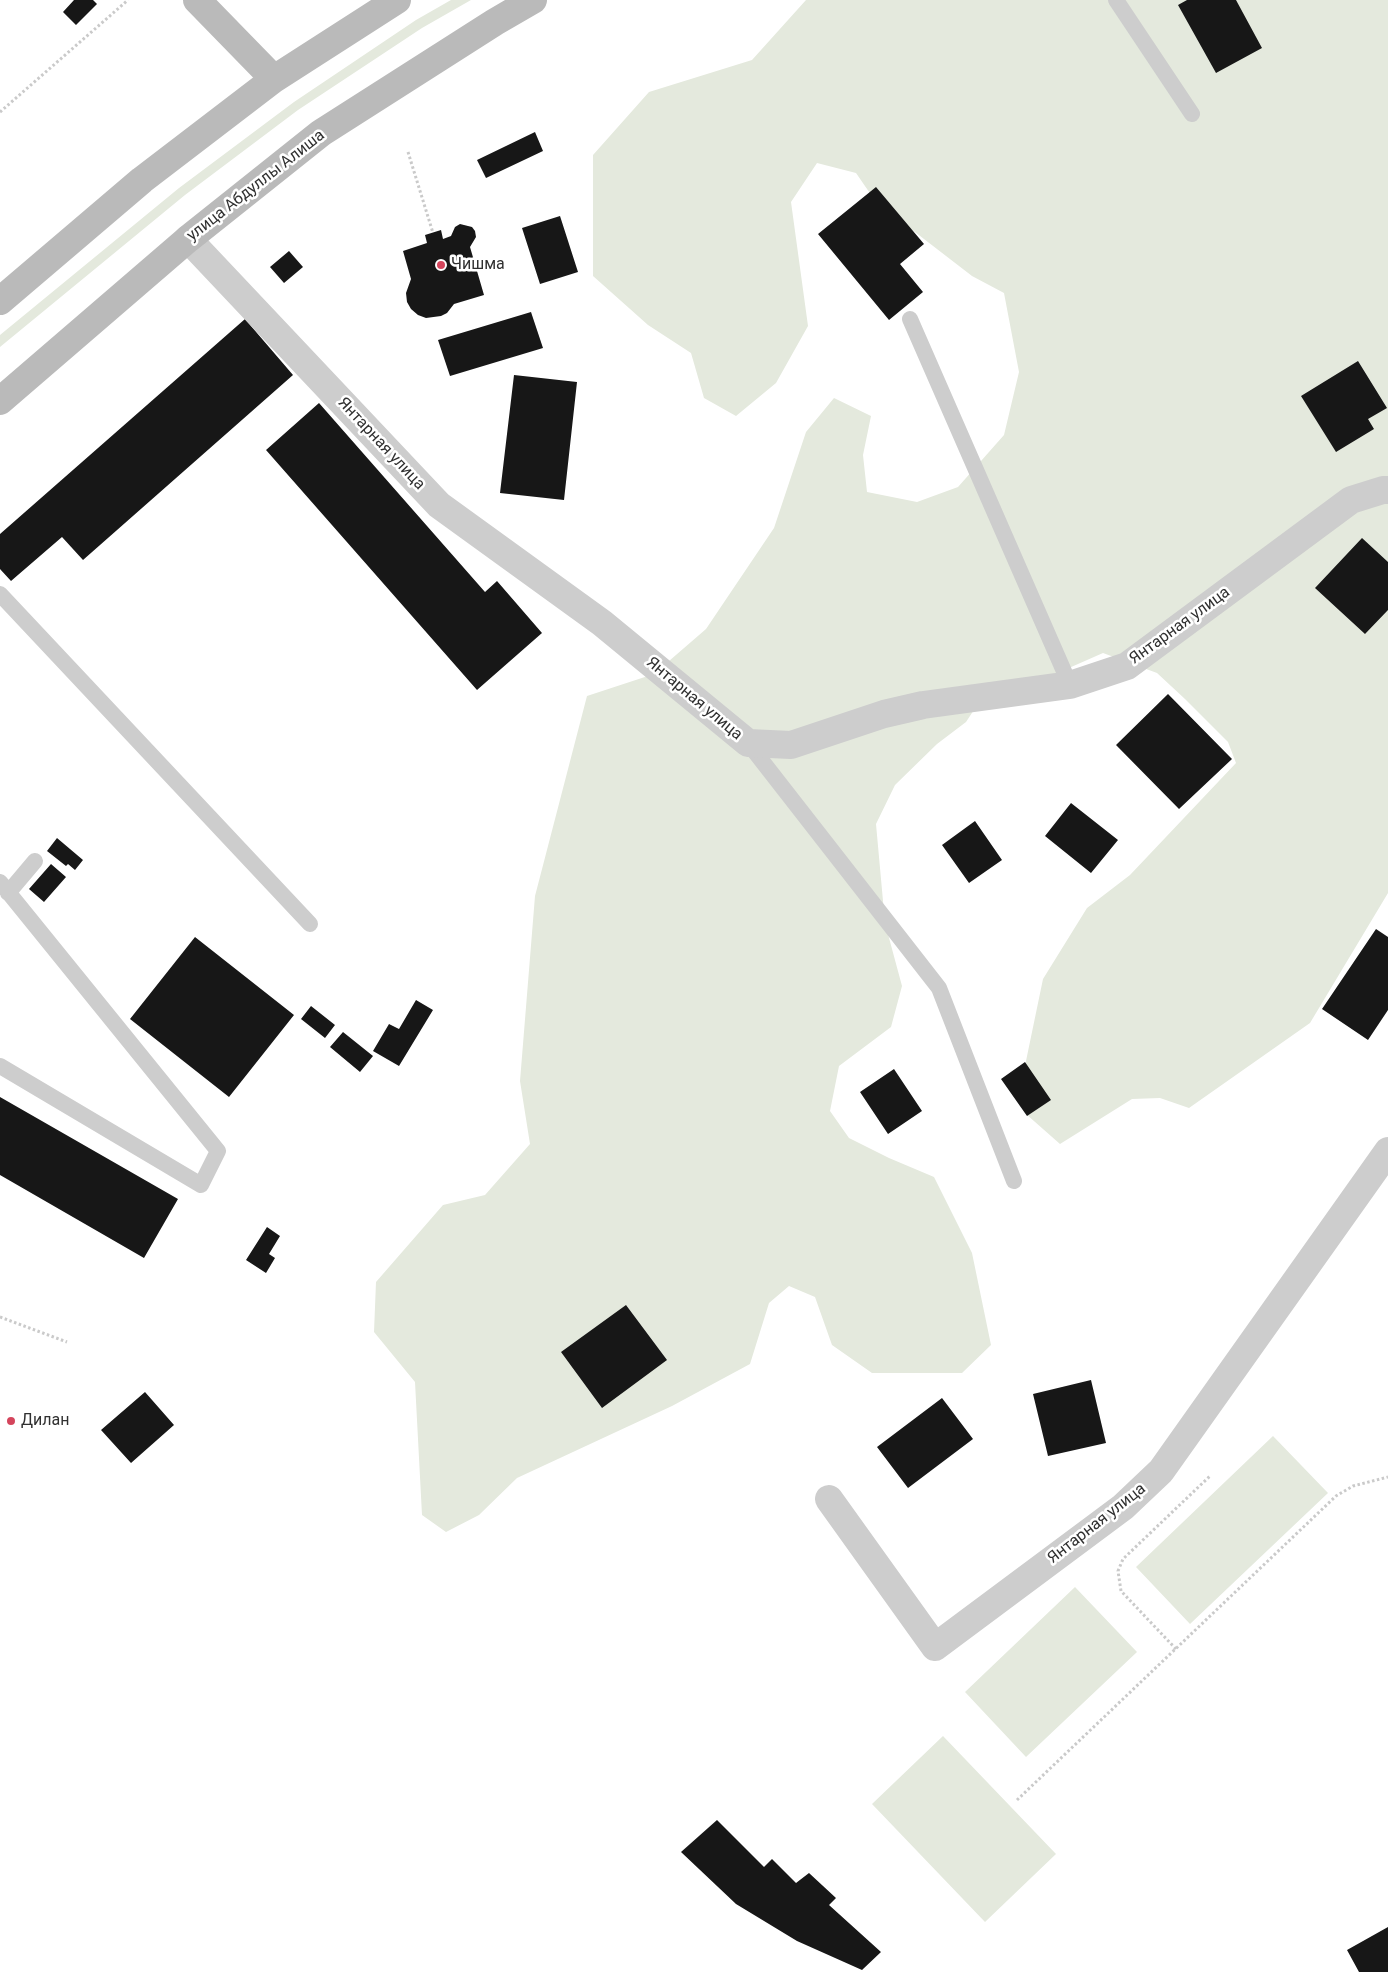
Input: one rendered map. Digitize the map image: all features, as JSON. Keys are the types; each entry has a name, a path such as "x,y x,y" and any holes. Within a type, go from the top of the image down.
{"main road":[{"path":"197,0 274,79"},
{"path":"0,301 142,180 274,79 397,0"},
{"name":"улица Абдуллы Алиша","path":"0,401 188,239 321,133 495,22 533,0"}],"street":[{"name":"Янтарная улица","path":"188,239 439,505 602,623 748,744 791,745 884,714 923,705 1070,685 1127,666 1351,500 1388,490"},
{"name":"Янтарная улица","path":"829,1499 935,1647 1123,1507 1160,1471 1388,1151"}],"lane":[{"path":"1116,0 1192,114"},
{"path":"910,319 1070,685"},
{"path":"0,594 310,924"},
{"path":"748,744 939,988 1014,1181"},
{"path":"0,1066 201,1185 218,1151 2,885 35,861"}],"path":[{"path":"0,112 128,0"},
{"path":"408,152 433,233"},
{"path":"0,1316 67,1342"},
{"path":"1176,1648 1121,1591 1118,1571 1123,1559 1210,1476"},
{"path":"1017,1800 1341,1492 1352,1486 1388,1478"}],"shaded area":[{"path":"451,0 471,0 422,28 298,110 185,195 0,347 0,335 179,188 294,102 416,20"},
{"path":"806,0 1388,0 1388,893 1310,1023 1189,1108 1160,1098 1132,1099 1060,1144 1026,1114 1026,1061 1043,979 1087,908 1130,875 1236,763 1228,742 1157,673 1103,653 1053,675 991,684 966,722 937,744 895,785 876,824 885,923 902,986 891,1027 839,1066 830,1111 849,1138 934,1177 972,1253 991,1345 962,1373 872,1373 832,1345 815,1297 789,1286 769,1303 750,1364 672,1406 517,1478 479,1515 446,1532 422,1515 415,1382 374,1332 376,1282 443,1205 485,1195 530,1144 520,1081 535,896 587,696 654,674 706,629 774,528 806,432 834,398 871,416 863,455 867,492 917,502 958,487 1004,435 1019,372 1004,293 972,276 876,202 856,173 817,163 791,202 808,326 776,383 736,416 704,398 691,353 648,325 593,276 593,155 649,92 752,60"},
{"path":"1273,1436 1328,1493 1190,1624 1136,1567"},
{"path":"1075,1587 1137,1652 1026,1757 965,1692"},
{"path":"943,1736 1056,1854 985,1922 872,1804"}],"building":[{"path":"74,0 93,0 97,4 76,25 63,12"},
{"path":"1187,0 1236,0 1262,48 1216,73 1178,5"},
{"path":"535,132 543,151 486,178 477,160"},
{"path":"876,187 924,244 900,264 923,292 889,320 818,234"},
{"path":"560,216 578,272 540,284 522,228"},
{"name":"Чишма","path":"460,224 472,227 475,231 476,237 470,247 484,295 454,304 447,313 441,316 426,318 418,315 407,302 406,293 411,279 403,251 427,243 425,235 441,230 443,239 451,236 455,227"},
{"path":"289,251 303,267 284,283 270,267"},
{"path":"531,312 543,348 450,376 438,340"},
{"path":"245,319 293,375 83,560 62,537 11,581 0,569 0,534"},
{"path":"1358,361 1387,408 1368,419 1374,429 1336,452 1301,396"},
{"path":"514,375 577,382 564,500 500,493"},
{"path":"319,403 485,592 497,581 542,633 477,690 266,450"},
{"path":"1362,538 1388,562 1388,610 1365,634 1315,588"},
{"path":"1168,694 1232,759 1179,809 1116,745"},
{"path":"1071,803 1118,840 1091,873 1045,836"},
{"path":"975,821 1002,860 969,883 942,845"},
{"path":"57,838 83,860 75,870 68,864 66,866 47,851"},
{"path":"51,864 66,877 44,902 29,889"},
{"path":"1376,929 1388,937 1388,1010 1368,1040 1322,1009"},
{"path":"195,937 294,1015 229,1097 130,1019"},
{"path":"416,1000 433,1010 399,1066 373,1051 389,1024 399,1029"},
{"path":"311,1006 335,1025 325,1038 301,1019"},
{"path":"343,1032 373,1056 360,1072 330,1047"},
{"path":"1025,1062 1051,1100 1027,1116 1001,1079"},
{"path":"894,1069 922,1111 888,1134 860,1092"},
{"path":"0,1097 178,1199 144,1258 0,1175"},
{"path":"267,1227 280,1236 269,1254 275,1258 266,1273 246,1260"},
{"path":"626,1305 667,1360 602,1408 561,1352"},
{"path":"1091,1380 1106,1443 1048,1456 1033,1394"},
{"path":"145,1392 174,1425 131,1463 101,1430"},
{"path":"942,1398 973,1439 908,1488 877,1447"},
{"path":"717,1820 764,1867 772,1859 796,1883 809,1873 836,1898 829,1905 881,1952 862,1970 797,1941 736,1904 681,1852"},
{"path":"1388,1927 1388,1972 1359,1972 1347,1950"}],"place":[{"name":"Чишма","path":"441,265"},
{"name":"Дилан","path":"11,1421"}]}
